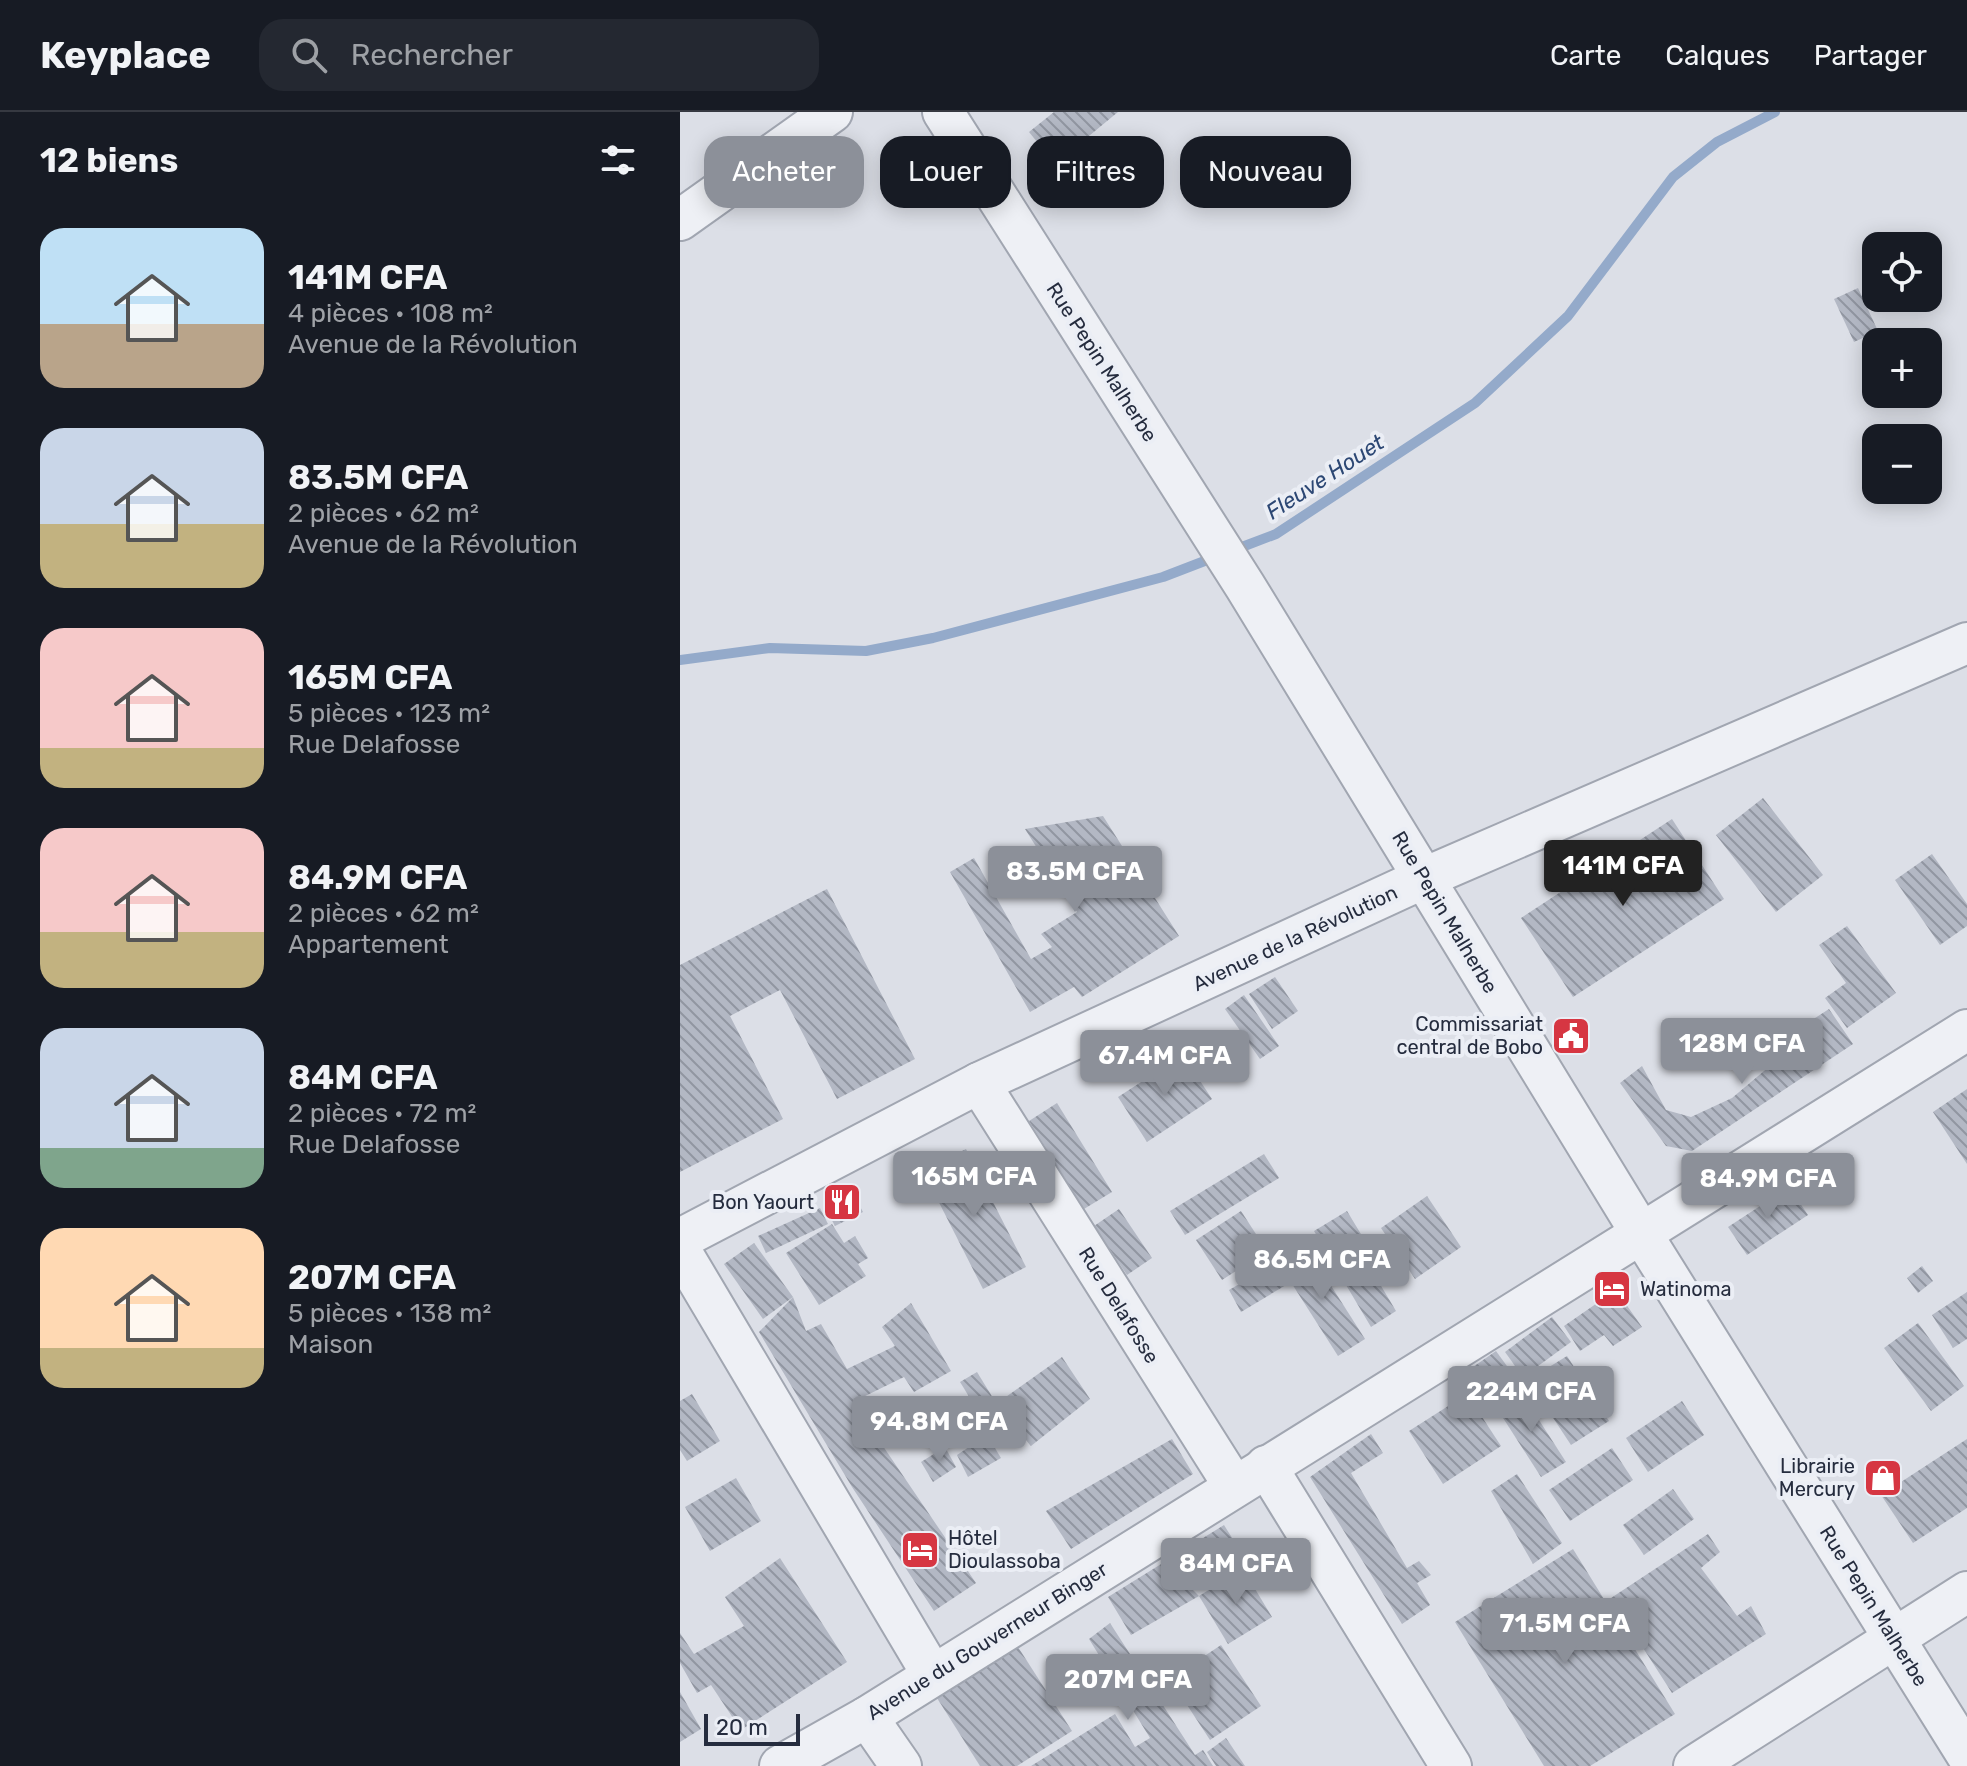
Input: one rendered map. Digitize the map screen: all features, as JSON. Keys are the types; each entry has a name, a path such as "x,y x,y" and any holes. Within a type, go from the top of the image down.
{"street":[{"path":"680,220 832,112"},
{"name":"Rue Pepin Malherbe","path":"943,112 1245,586 1641,1233 1967,1755"},
{"name":"Avenue de la Révolution","path":"680,1239 979,1083 1424,878 1967,643"},
{"name":"Avenue du Gouverneur Binger","path":"780,1766 867,1717 1967,1030"},
{"name":"Rue Delafosse","path":"979,1083 1451,1766"},
{"path":"680,1250 932,1674"},
{"path":"1694,1766 1967,1592"},
{"path":"867,1717 901,1766"}],"building":[{"path":"1054,112 1118,112 1089,136 1032,136 1029,132"},
{"path":"1858,288 1862,297 1862,312 1869,312 1877,328 1862,328 1862,338 1854,342 1834,299"},
{"path":"1763,798 1823,875 1776,912 1716,835"},
{"path":"1103,816 1179,936 1082,997 1074,987 1030,1012 950,872 974,858 1031,959 1052,947 1041,934 1077,912 1025,829"},
{"path":"1672,819 1724,899 1573,997 1521,918"},
{"path":"1932,854 1967,904 1967,926 1940,945 1895,880"},
{"path":"827,889 915,1059 837,1099 780,990 730,1016 783,1119 680,1172 680,965"},
{"path":"1847,926 1896,993 1847,1028 1825,998 1846,983 1819,945"},
{"path":"1275,977 1298,1011 1272,1029 1249,994"},
{"path":"1244,995 1279,1046 1260,1059 1225,1009"},
{"path":"1829,1009 1853,1044 1692,1151 1666,1146 1620,1083 1642,1066 1666,1110 1691,1117 1732,1098 1783,1055 1778,1042"},
{"path":"1183,1055 1212,1099 1147,1142 1118,1097"},
{"path":"1967,1089 1967,1164 1933,1112"},
{"path":"1057,1103 1112,1192 1084,1209 1029,1121"},
{"path":"966,1149 1026,1267 983,1289 923,1171"},
{"path":"1264,1154 1279,1178 1185,1235 1170,1211"},
{"path":"1789,1187 1808,1215 1747,1255 1728,1227"},
{"path":"851,1190 863,1212 835,1226 823,1204"},
{"path":"1427,1196 1461,1247 1415,1279 1381,1228"},
{"path":"820,1208 828,1224 766,1253 758,1236"},
{"path":"1119,1209 1152,1258 1127,1275 1094,1226"},
{"path":"1241,1211 1267,1251 1222,1280 1196,1240"},
{"path":"1347,1211 1376,1259 1368,1264 1396,1311 1371,1327 1314,1231"},
{"path":"832,1224 844,1243 855,1236 868,1258 858,1264 866,1276 819,1305 786,1253"},
{"path":"754,1243 793,1297 763,1319 724,1264"},
{"path":"1307,1248 1365,1339 1338,1356 1280,1265"},
{"path":"1274,1264 1286,1285 1241,1312 1229,1290"},
{"path":"1922,1266 1933,1281 1918,1293 1907,1278"},
{"path":"1616,1290 1642,1327 1613,1346 1604,1335 1580,1351 1564,1326"},
{"path":"1967,1292 1967,1339 1953,1348 1932,1315"},
{"path":"793,1297 806,1331 821,1324 847,1369 895,1346 882,1327 911,1303 951,1371 914,1392 904,1377 853,1402 976,1583 934,1611 852,1487 759,1332"},
{"path":"1552,1317 1571,1342 1523,1377 1505,1352"},
{"path":"1918,1323 1964,1386 1931,1411 1884,1348"},
{"path":"1496,1351 1512,1373 1476,1399 1460,1376"},
{"path":"1567,1356 1609,1421 1571,1445 1528,1380"},
{"path":"1062,1357 1090,1399 1031,1446 996,1404"},
{"path":"977,1372 993,1398 978,1411 960,1382"},
{"path":"1521,1392 1566,1462 1541,1477 1496,1407"},
{"path":"692,1394 720,1441 687,1461 680,1450 680,1401"},
{"path":"1467,1394 1501,1446 1443,1484 1409,1431"},
{"path":"1682,1401 1704,1435 1648,1472 1626,1438"},
{"path":"967,1405 977,1423 948,1444 935,1422"},
{"path":"1371,1434 1383,1453 1351,1473 1407,1568 1419,1561 1431,1575 1417,1583 1430,1605 1402,1624 1310,1477"},
{"path":"987,1435 1001,1458 968,1477 957,1455"},
{"path":"1172,1439 1193,1474 1071,1549 1046,1511"},
{"path":"1967,1439 1967,1508 1913,1543 1881,1495"},
{"path":"945,1447 956,1467 933,1482 921,1462"},
{"path":"1612,1448 1633,1480 1570,1521 1549,1490"},
{"path":"1517,1474 1562,1543 1533,1564 1491,1491"},
{"path":"736,1478 761,1521 710,1551 685,1507"},
{"path":"1673,1489 1694,1519 1644,1555 1623,1525"},
{"path":"1224,1525 1244,1557 1192,1589 1199,1596 1131,1635 1108,1597"},
{"path":"1708,1534 1720,1552 1701,1568 1737,1616 1751,1606 1766,1634 1672,1693 1611,1598"},
{"path":"1573,1549 1675,1714 1590,1766 1544,1766 1455,1622"},
{"path":"780,1558 847,1662 741,1730 711,1685 697,1693 680,1663 680,1633 694,1654 744,1626 725,1597"},
{"path":"1243,1569 1272,1617 1228,1644 1199,1596"},
{"path":"1110,1623 1195,1755 1203,1750 1213,1766 1031,1766 1115,1714 1135,1747 1150,1738 1089,1639"},
{"path":"1221,1645 1261,1706 1210,1740 1170,1679"},
{"path":"1018,1647 1072,1731 1017,1766 980,1766 937,1698"},
{"path":"680,1692 701,1729 680,1742"},
{"path":"1226,1738 1245,1766 1216,1766 1207,1752"}],"waterway":[{"name":"Fleuve Houet","path":"1234,550 1276,534 1475,403 1568,316 1673,177 1717,142 1775,112"},
{"name":"Fleuve Houet","path":"680,660 770,648 866,651 933,638 1163,577 1215,557"}],"place":[{"name":"Commissariat central de Bobo","path":"1571,1036"},
{"name":"Bon Yaourt","path":"842,1202"},
{"name":"Watinoma","path":"1612,1289"},
{"name":"Librairie Mercury","path":"1883,1478"},
{"name":"Hôtel Dioulassoba","path":"920,1550"}]}
